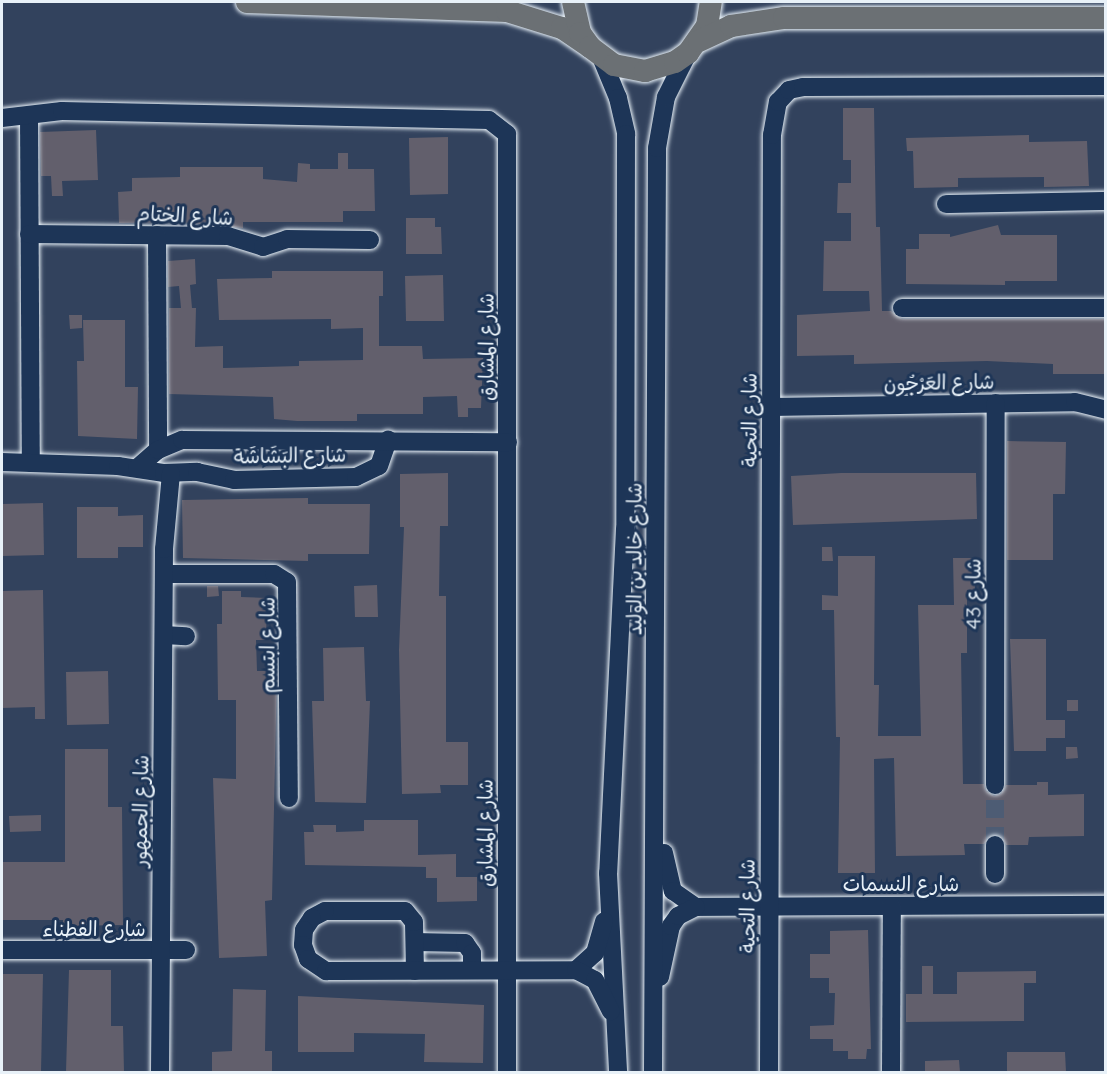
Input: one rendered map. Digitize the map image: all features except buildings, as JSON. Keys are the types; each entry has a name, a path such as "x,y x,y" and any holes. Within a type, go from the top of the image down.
{"main road":[{"path":"247,2 507,11 544,20 614,65 645,71 675,62 693,47 731,26 775,18 1106,18"},
{"path":"573,2 580,33 595,52"},
{"path":"693,47 707,26 711,2"}],"street":[{"name":"شارع خالِد بن الوليد","path":"653,1072 658,130 666,97 693,47"},
{"name":"شارع خالِد بن الوليد","path":"595,52 618,98 626,134 624,539 609,899 618,1072"},
{"name":"شارع التحية","path":"770,1072 772,135 782,95 796,88 811,86 1106,86"},
{"name":"شارع المشارق","path":"2,118 62,111 144,111 496,123 509,143 507,1072"},
{"path":"29,116 31,463"},
{"path":"946,204 1106,201"},
{"name":"شارع الختام","path":"29,234 232,237 257,247 292,238 370,240"},
{"path":"157,235 158,450"},
{"path":"902,308 1106,308"},
{"name":"شارع العَرْجُون","path":"771,407 1075,402 1106,410"},
{"name":"شارع 43","path":"995,785 996,403"},
{"name":"شارع البَشَاشَة","path":"137,468 158,450 182,440 508,441"},
{"name":"شارع البَشَاشَة","path":"2,462 137,468 165,473 197,472 234,480 357,477 379,466 388,440"},
{"name":"شارع الجمهور","path":"160,1072 165,473"},
{"name":"شارع ابتسم","path":"164,574 274,574 287,582 290,798"},
{"path":"164,635 186,636"},
{"path":"654,986 664,966 671,926 678,916 696,907 673,891 655,822"},
{"path":"994,874 995,845"},
{"path":"576,970 595,953 609,899"},
{"name":"شارع النسمات","path":"696,907 1106,905"},
{"path":"891,1072 892,906"},
{"path":"415,970 412,918 400,909 325,911 312,918 303,938 308,959 327,971 576,970 598,985 616,1025"},
{"path":"415,942 465,943 472,953 472,970"},
{"name":"شارع الفطناء","path":"2,950 186,950"}],"tunnel":[{"path":"995,785 995,845"}]}
